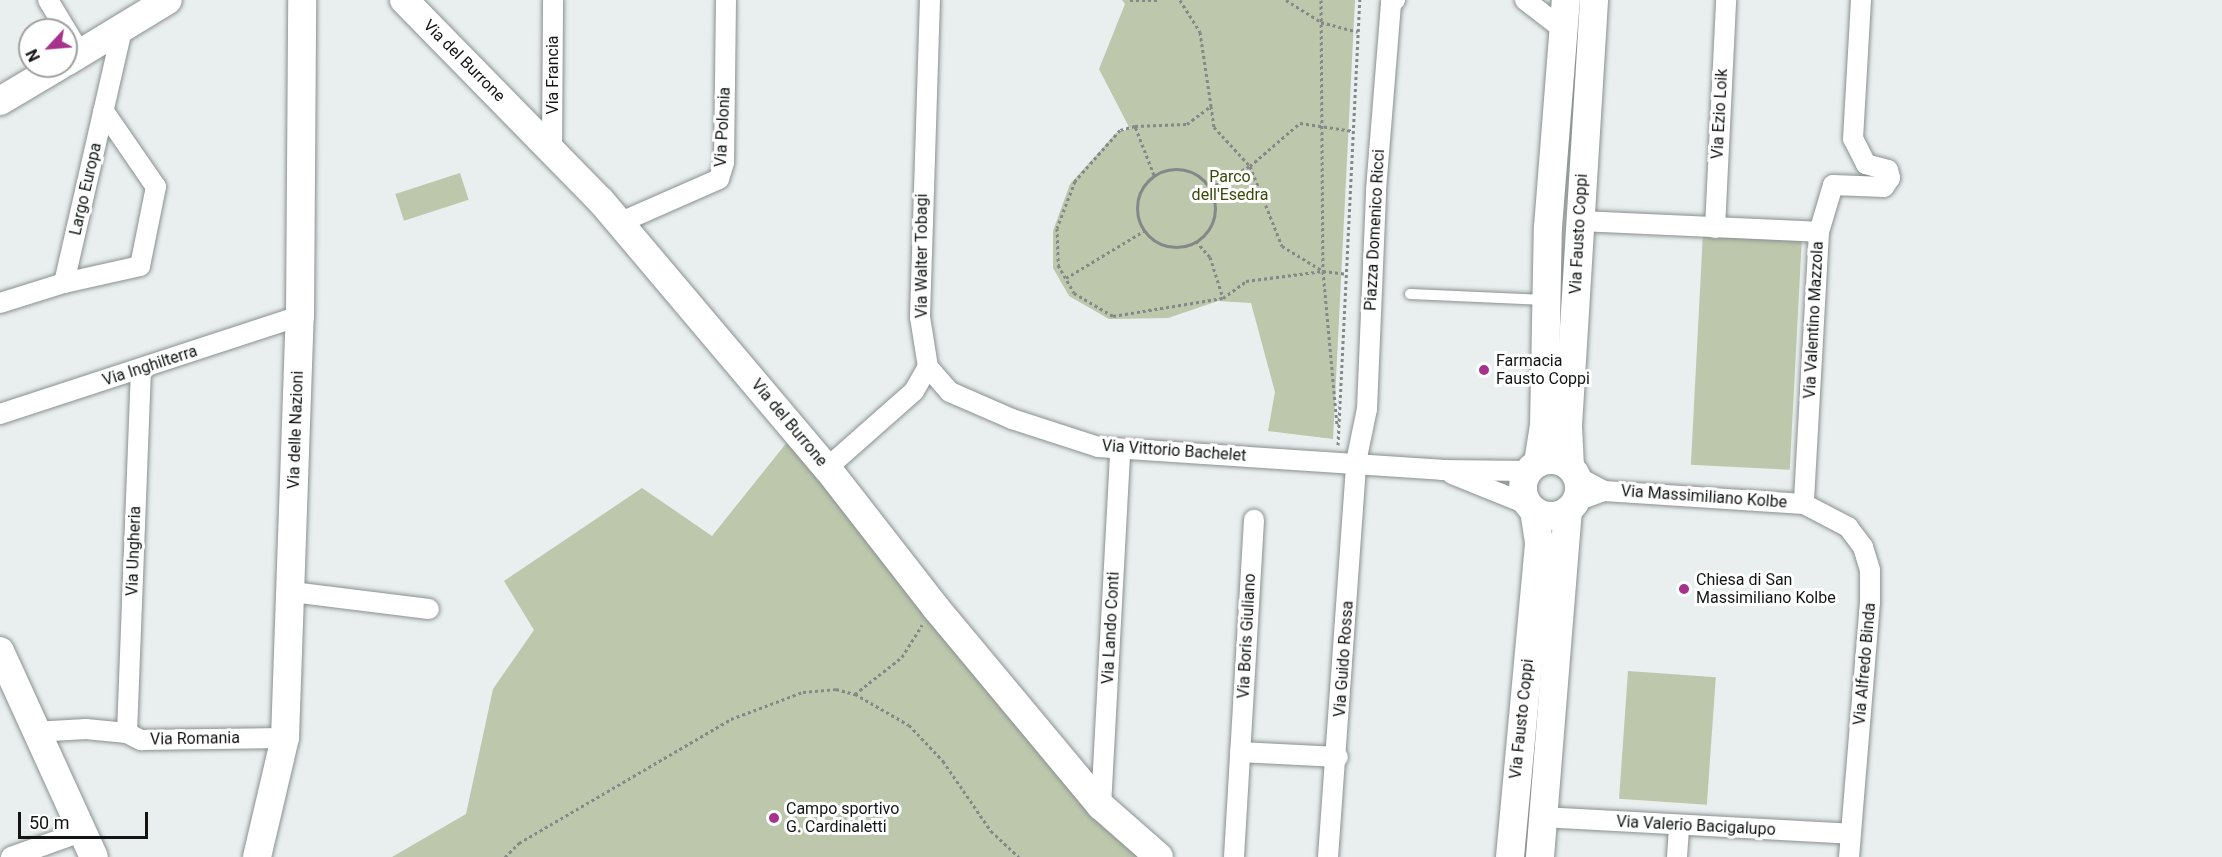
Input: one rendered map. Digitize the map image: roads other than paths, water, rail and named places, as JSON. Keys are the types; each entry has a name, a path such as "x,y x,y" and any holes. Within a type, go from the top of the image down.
{"street":[{"path":"48,0 54,18"},
{"path":"78,54 168,0"},
{"name":"Via delle Nazioni","path":"257,857 285,738 292,592 300,316 302,0"},
{"name":"Via del Burrone","path":"404,0 552,150 619,223 827,468 936,608 1101,806 1159,857"},
{"name":"Via Francia","path":"552,150 553,0"},
{"name":"Via Polonia","path":"619,223 719,179 724,163 726,0"},
{"name":"Via Walter Tobagi","path":"928,367 920,317 930,0"},
{"name":"Piazza Domenico Ricci","path":"1347,461 1367,409 1376,190 1391,3 1395,0"},
{"path":"1525,0 1564,30"},
{"name":"Via Fausto Coppi","path":"1510,857 1539,542 1532,507 1524,488 1534,467 1544,427 1548,227 1566,0"},
{"name":"Via Fausto Coppi","path":"1540,857 1572,489 1568,426 1594,0"},
{"name":"Via Ezio Loik","path":"1715,228 1726,0"},
{"path":"1819,232 1833,185 1884,187 1890,178 1888,170 1866,164 1853,140 1861,0"},
{"name":"Largo Europa","path":"64,284 122,29"},
{"path":"0,101 38,78"},
{"path":"0,303 64,284 140,266 156,188 103,110"},
{"name":"Via Valentino Mazzola","path":"1580,220 1819,232 1804,504"},
{"name":"Via Inghilterra","path":"0,414 300,316"},
{"path":"827,468 914,391 928,367"},
{"name":"Via Vittorio Bachelet","path":"928,367 950,392 1012,418 1120,451 1347,461 1441,470 1534,467"},
{"name":"Via Ungheria","path":"127,733 141,369"},
{"name":"Via Lando Conti","path":"1101,806 1120,451"},
{"path":"1532,507 1551,516 1572,489 1555,460 1534,467"},
{"name":"Via Guido Rossa","path":"1328,857 1338,758 1347,461"},
{"name":"Via Vittorio Bachelet","path":"1441,470 1532,507"},
{"name":"Via Massimiliano Kolbe","path":"1572,489 1804,504"},
{"name":"Via Alfredo Binda","path":"1804,504 1848,528 1863,547 1870,570 1849,857"},
{"name":"Via Boris Giuliano","path":"1234,857 1254,519"},
{"path":"292,592 429,609"},
{"path":"0,651 34,732 88,845 12,857"},
{"name":"Via Romania","path":"34,732 86,729 127,733 141,740 285,738"},
{"path":"1240,752 1338,758"},
{"name":"Via Valerio Bacigalupo","path":"1542,817 1851,834"},
{"path":"1677,857 1679,825"}],"lane":[{"path":"1410,294 1546,300"}],"place":[{"name":"Farmacia Fausto Coppi","path":"1484,370"},
{"name":"Chiesa di San Massimiliano Kolbe","path":"1684,589"},
{"name":"Campo sportivo G. Cardinaletti","path":"774,818"}],"park label":[{"name":"Parco dell'Esedra","path":"1230,186"}]}
